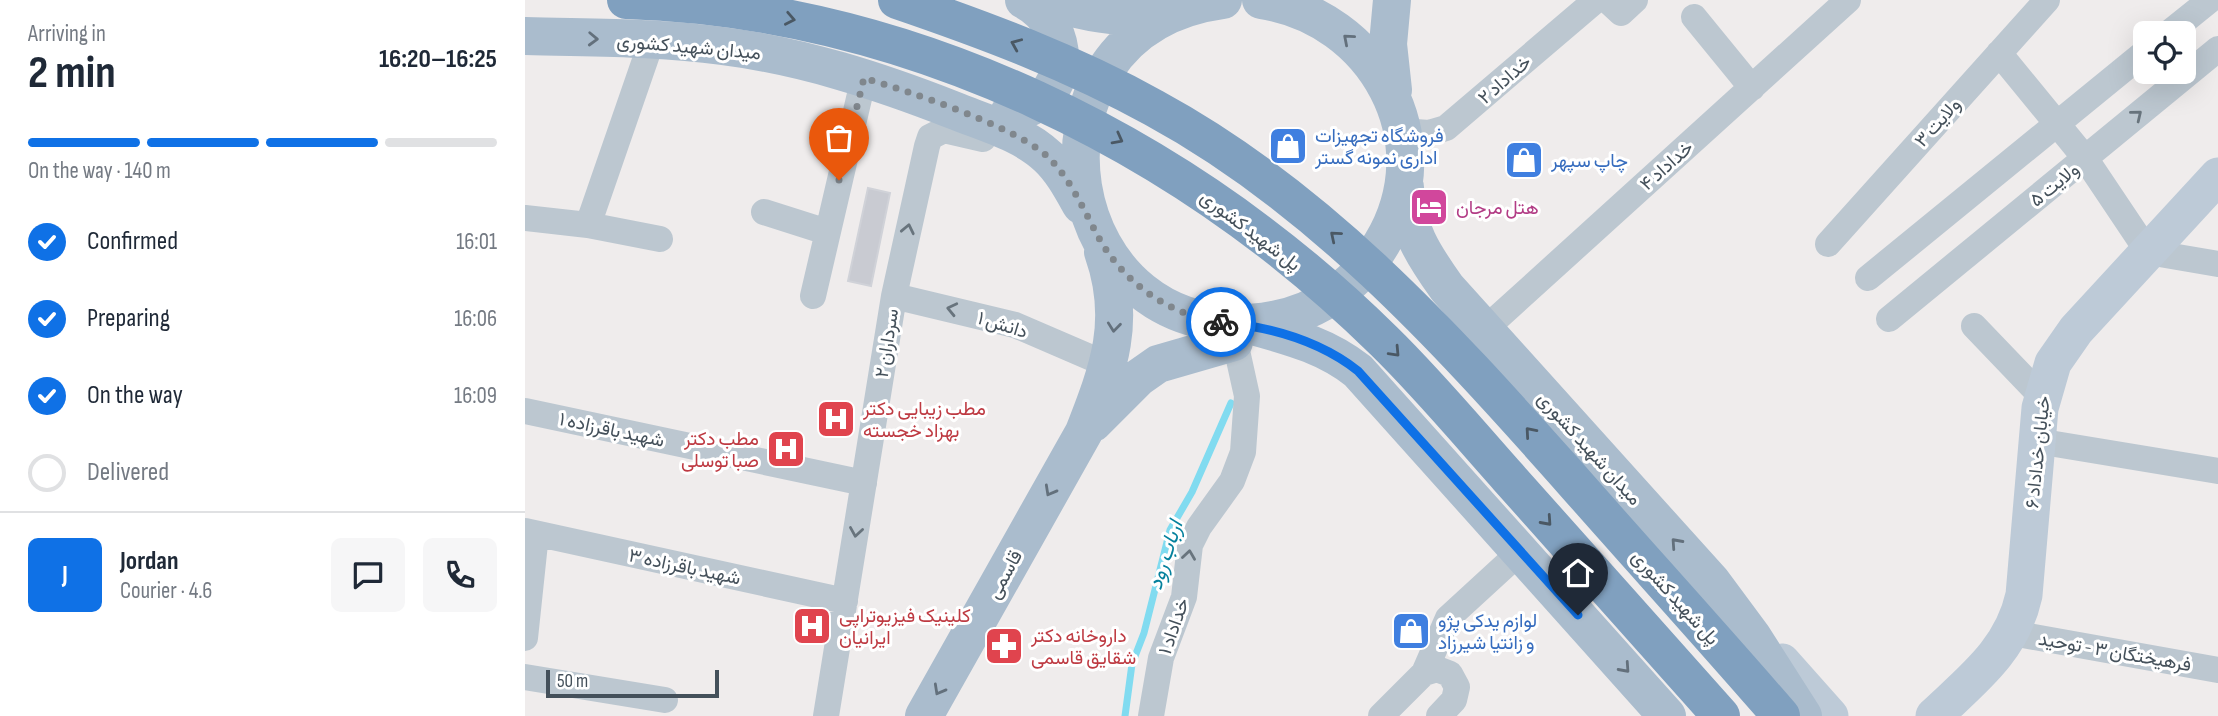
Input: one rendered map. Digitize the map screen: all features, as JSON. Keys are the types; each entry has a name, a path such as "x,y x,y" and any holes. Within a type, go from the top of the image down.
{"highway":[{"name":"پل شهید کشوری","path":"626,0 731,8 794,19 884,43 972,74 1064,112 1168,168 1283,252 1386,342 1721,716"},
{"name":"پل شهید کشوری","path":"897,0 988,32 1155,108 1290,199 1419,311 1781,716"}],"main road":[{"path":"921,98 999,114 1015,112 1040,100 1056,79 1061,52 1053,26 1035,6 1024,0"},
{"name":"میدان شهید کشوری","path":"1047,0 1113,16 1151,16 1205,4"},
{"name":"میدان شهید کشوری","path":"1261,0 1304,11 1344,35 1375,68 1399,120 1408,222 1421,249 1447,288 1712,582 1752,636 1803,716"},
{"path":"1392,0 1388,44 1399,120"},
{"name":"میدان شهید کشوری","path":"1095,230 1082,191 1079,158 1083,125 1094,94 1110,66 1131,42 1156,23 1205,4"},
{"name":"میدان شهید کشوری","path":"525,36 652,40 758,51 864,78 1014,135 1049,157 1117,264 1153,297 1235,329 1301,339 1329,351 1358,371 1667,716"},
{"name":"میدان شهید کشوری","path":"1235,329 1296,314 1326,300 1352,280 1374,256 1390,229 1400,200 1404,170"},
{"name":"خیابان خداداد ۶","path":"1934,716 1992,662 2012,633 2024,595 2042,397 2053,363 2069,339 2218,176"},
{"path":"1084,432 1108,365 1115,323 1112,277 1095,230"},
{"path":"1370,385 1354,356 1351,341 1356,312 1364,299 1387,281 1402,277 1432,279 1447,288"},
{"path":"1084,432 1138,378 1158,364 1235,329"},
{"name":"قاسمی","path":"924,716 1084,432"},
{"path":"1712,582 1830,716"}],"street":[{"name":"خداداد ۲","path":"1399,120 1429,133 1446,128 1596,0"},
{"path":"1607,0 1621,13 1635,0"},
{"name":"خداداد ۴","path":"1484,330 1848,0"},
{"name":"ولایت ۳","path":"1828,244 2047,0"},
{"path":"2184,21 2210,0"},
{"path":"1694,16 1752,88"},
{"path":"587,225 652,40"},
{"name":"ولایت ۵","path":"1889,319 2218,49"},
{"path":"1999,53 2085,158 2148,252 2218,264"},
{"path":"1868,278 2133,62"},
{"path":"813,296 864,78"},
{"name":"سرداران ۲","path":"826,716 894,296 930,137 944,130 953,130 1049,157"},
{"path":"764,212 827,232"},
{"path":"525,218 587,225 660,239"},
{"name":"دانش ۱","path":"894,296 1016,325 1108,365"},
{"path":"1974,326 2042,397"},
{"name":"خداداد ۱","path":"1150,716 1161,659 1184,597 1190,545 1199,527 1232,481 1243,452 1247,396 1235,329"},
{"name":"شهید باقرزاده ۱","path":"525,411 864,483"},
{"path":"2037,441 2218,471"},
{"path":"525,638 531,533"},
{"name":"شهید باقرزاده ۳","path":"531,533 845,601"},
{"path":"1381,716 1424,673 1448,618 1521,551"},
{"name":"فرهیختگان ۳ - توحید","path":"2012,633 2218,670"},
{"path":"1424,673 1437,669 1450,674 1455,680 1457,687 1454,701 1439,716"},
{"path":"525,677 665,699"}],"building":[{"path":"868,188 890,193 871,286 848,281"}],"waterway":[{"name":"ارباب رود","path":"1125,716 1132,664 1144,633 1170,530 1192,492 1231,403"}],"way so far":[{"path":"839,180 864,78 901,90 1000,128 1037,148 1049,157 1060,171 1107,251 1140,288 1183,312 1221,322"}],"place":[{"name":"فروشگاه تجهیزات اداری نمونه گستر","path":"1288,146"},
{"name":"چاپ سپهر","path":"1524,160"},
{"name":"هتل مرجان","path":"1429,207"},
{"name":"مطب زیبایی دکتر بهزاد خجسته","path":"836,419"},
{"name":"مطب دکتر صبا توسلی","path":"786,449"},
{"name":"کلینیک فیزیوتراپی ایرانیان","path":"812,626"},
{"name":"لوازم یدکی پژو و زانتیا شیرزاد","path":"1411,631"},
{"name":"داروخانه دکتر شقایق قاسمی","path":"1004,646"}],"route":[{"path":"1221,322 1240,323 1301,339 1342,358 1358,371 1578,615"}]}
